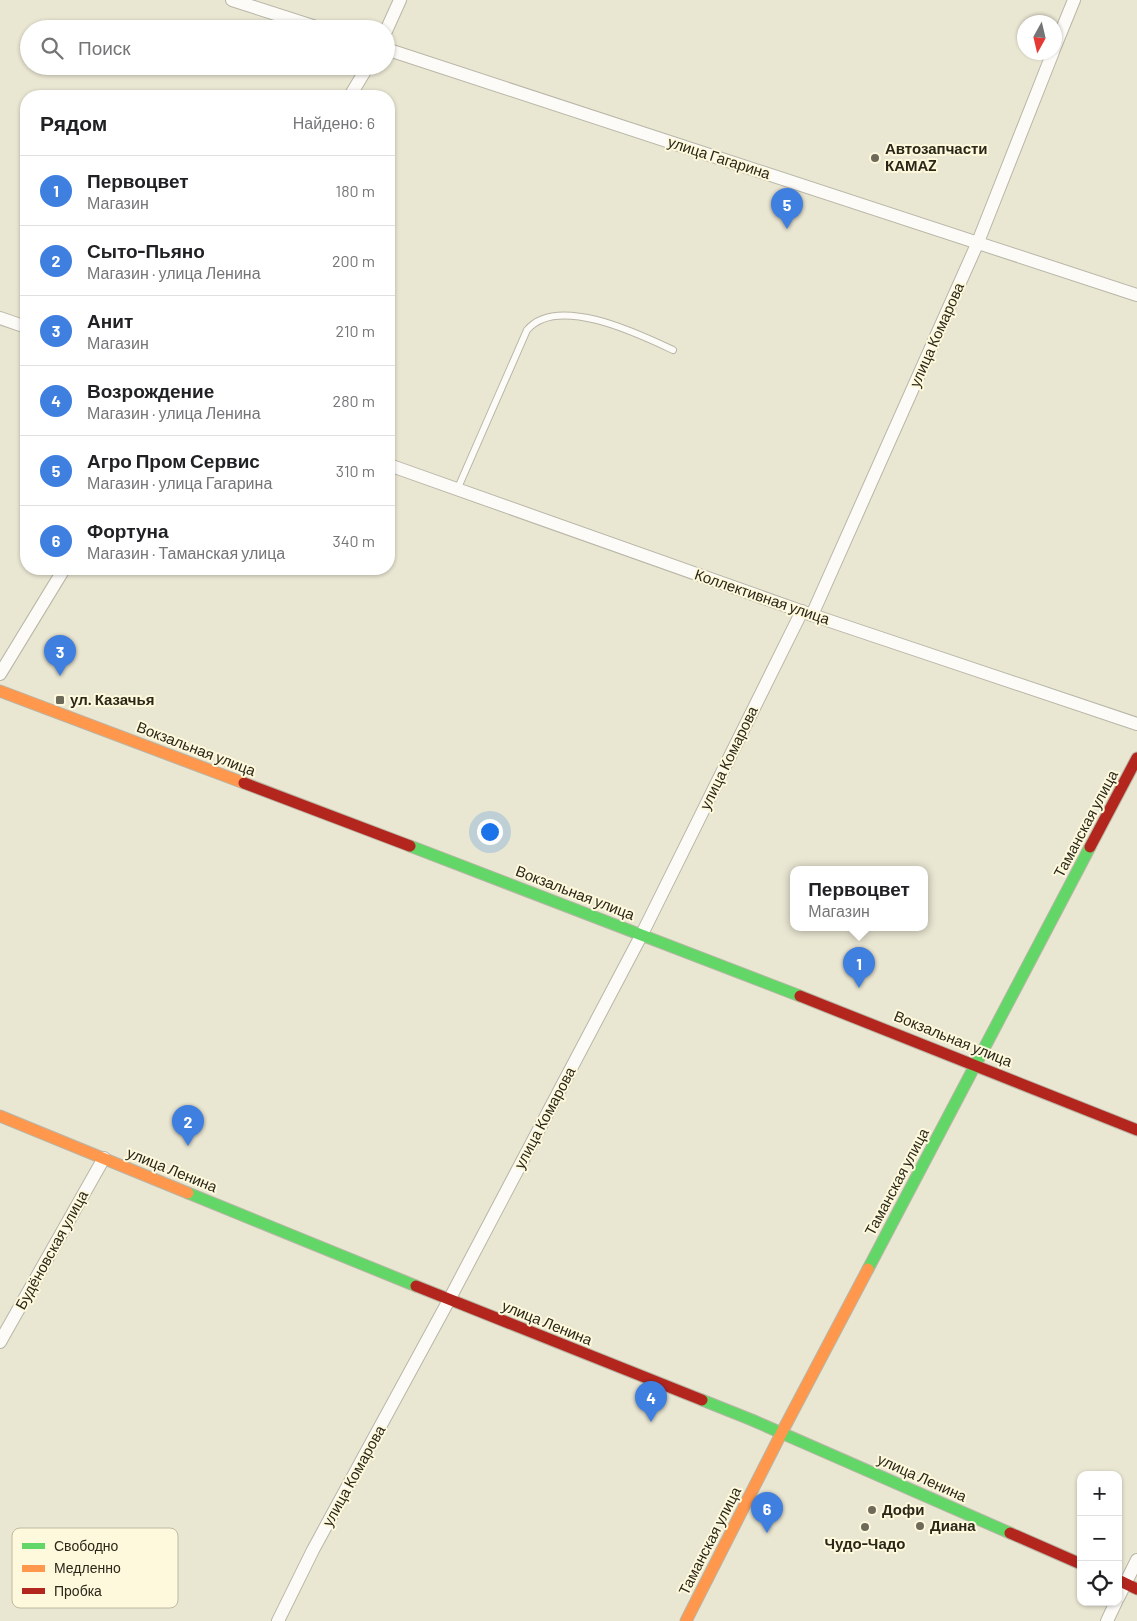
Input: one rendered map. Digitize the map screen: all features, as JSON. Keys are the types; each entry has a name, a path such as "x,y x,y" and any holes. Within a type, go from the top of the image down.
{"street":[{"path":"232,0 294,20"},
{"path":"391,20 400,0"},
{"name":"улица Комарова","path":"1062,31 1074,0"},
{"name":"улица Гагарина","path":"395,52 1137,295"},
{"name":"улица Комарова","path":"278,1621 313,1550 449,1300 642,934 807,613 978,242 1050,60"},
{"path":"354,90 363,75"},
{"path":"0,318 20,325"},
{"name":"Коллективная улица","path":"395,467 807,613 1137,724"},
{"path":"0,674 60,575"},
{"name":"Вокзальная улица","path":"0,691 642,934 976,1064 1137,1130"},
{"name":"Таманская улица","path":"686,1621 782,1432 1137,758"},
{"name":"улица Ленина","path":"0,1116 449,1300 782,1432 1077,1562"},
{"name":"Будёновская улица","path":"0,1342 104,1158"},
{"path":"1127,1584 1137,1560"},
{"path":"1107,1621 1114,1606"}],"lane":[{"path":"457,490 527,330 537,321 548,316 601,321 625,328 673,350"}],"traffic: fast":[{"path":"410,846 800,996"},
{"path":"868,1269 1090,847"},
{"path":"188,1193 416,1286"},
{"path":"702,1400 1010,1533"}],"traffic: slow":[{"path":"0,691 244,783"},
{"path":"0,1116 188,1193"},
{"path":"686,1621 782,1432 868,1269"}],"traffic: jam":[{"path":"1090,847 1137,758"},
{"path":"244,783 410,846"},
{"path":"800,996 1137,1130"},
{"path":"416,1286 702,1400"},
{"path":"1010,1533 1077,1562"},
{"path":"1122,1582 1137,1589"}],"place":[{"name":"Автозапчасти КАМАZ","path":"875,158"},
{"name":"Агро Пром Сервис","path":"787,229"},
{"name":"Анит","path":"60,676"},
{"name":"ул. Казачья","path":"60,700"},
{"name":"Первоцвет","path":"859,988"},
{"name":"Сыто-Пьяно","path":"188,1146"},
{"name":"Возрождение","path":"651,1422"},
{"name":"Дофи","path":"872,1510"},
{"name":"Диана","path":"920,1526"},
{"name":"Чудо-Чадо","path":"865,1527"},
{"name":"Фортуна","path":"767,1533"}]}
